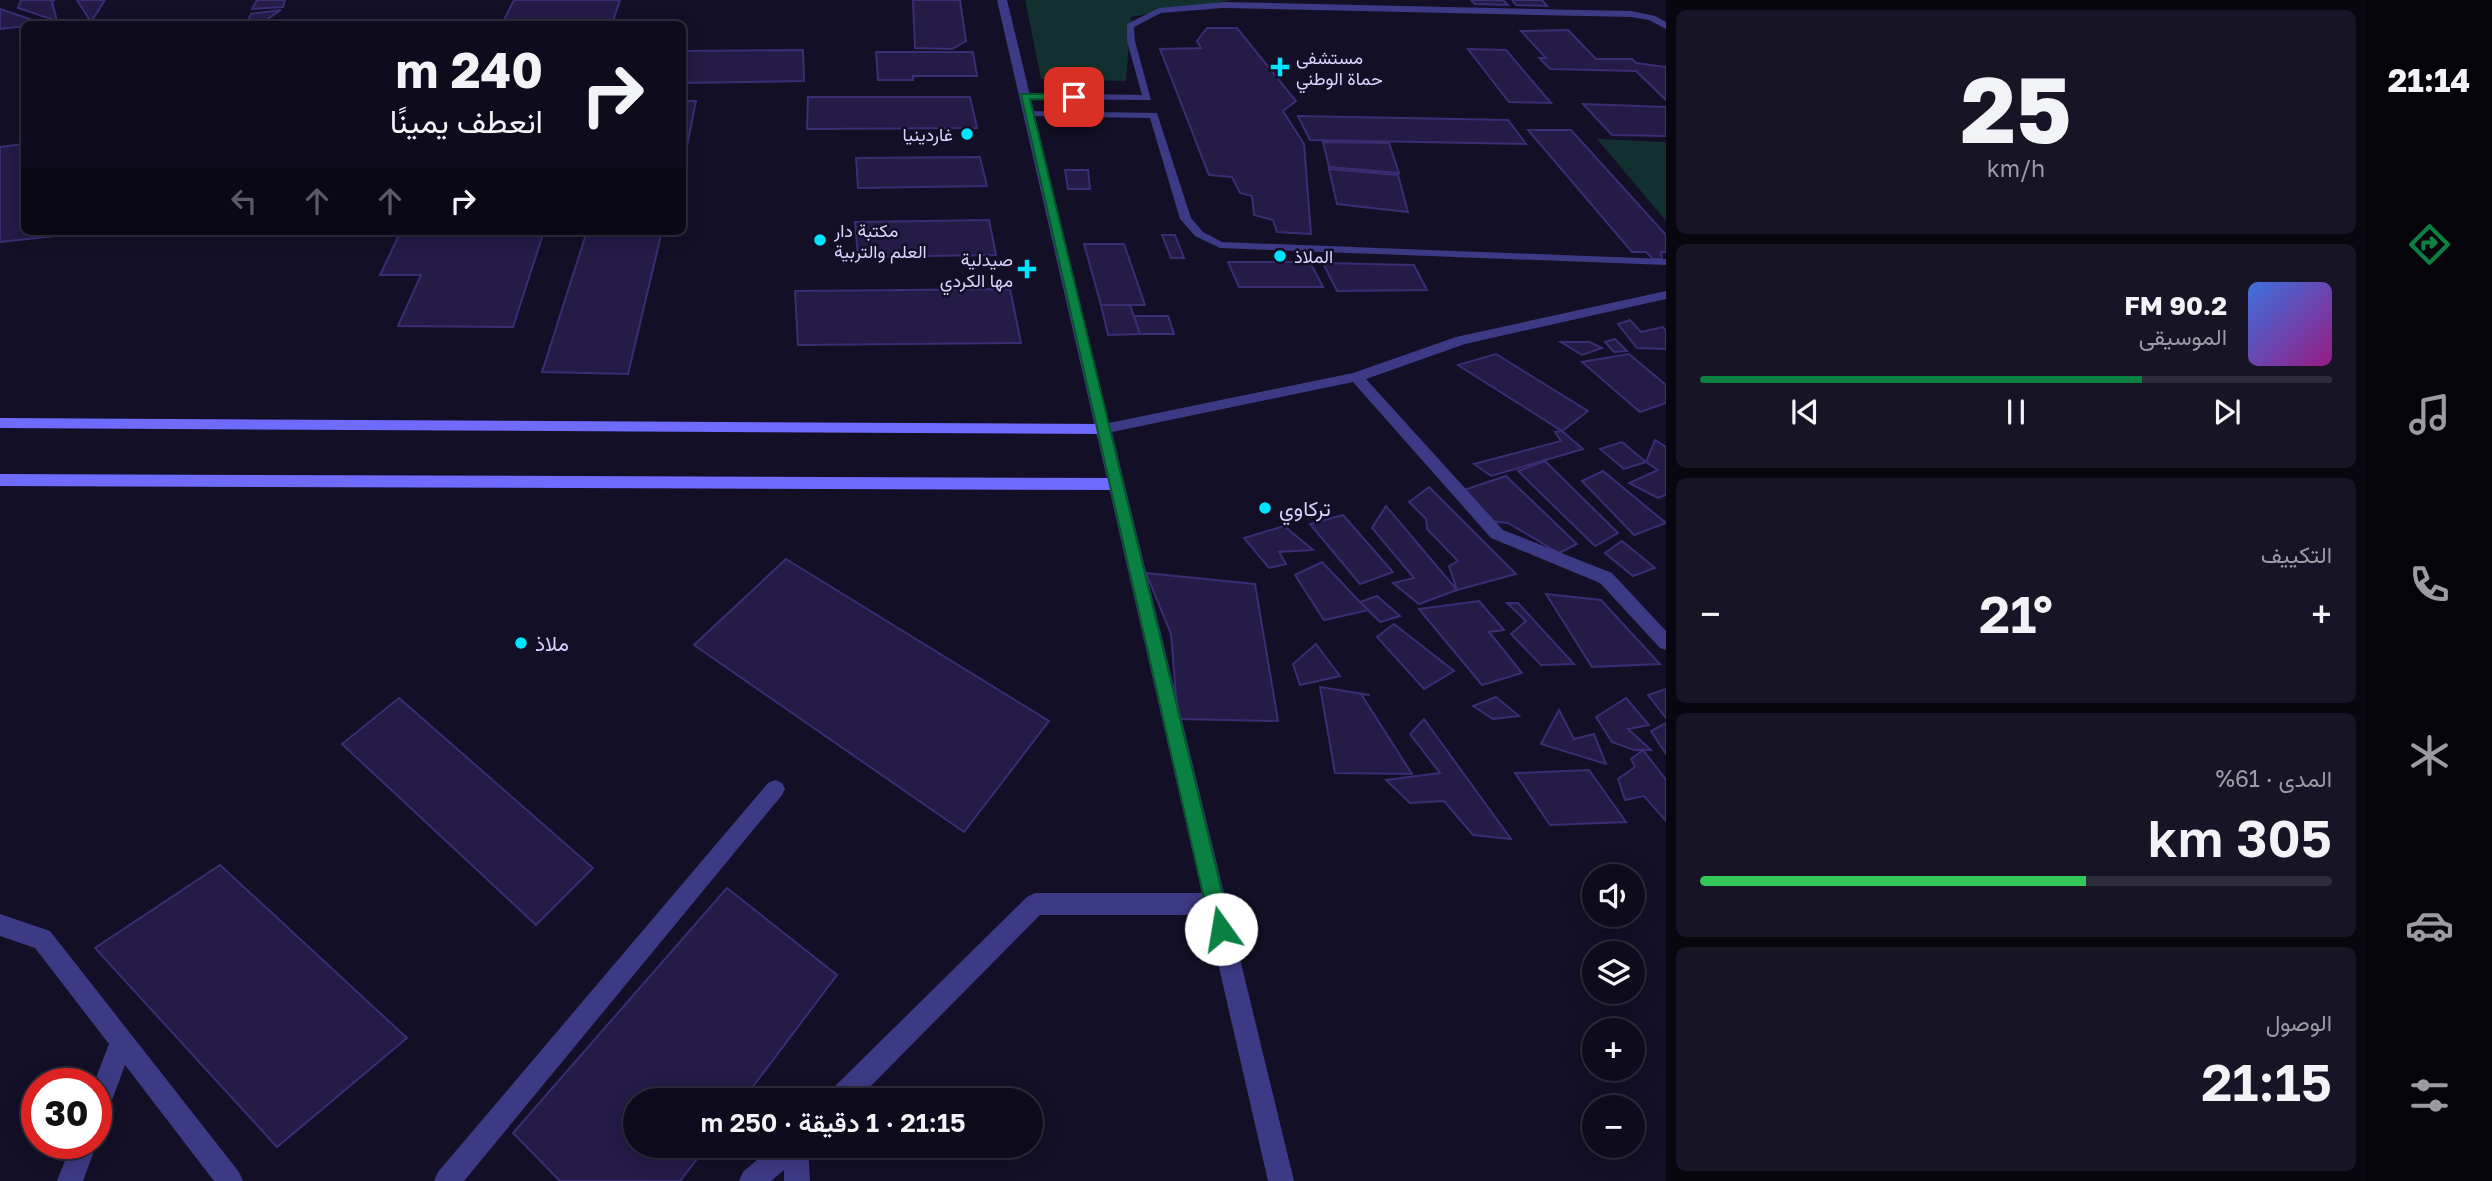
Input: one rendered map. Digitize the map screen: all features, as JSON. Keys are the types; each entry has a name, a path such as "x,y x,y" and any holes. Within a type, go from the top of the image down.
{"main road":[{"path":"0,423 1103,429"},
{"path":"0,480 1116,484"}],"street":[{"path":"1002,0 1281,1181"},
{"path":"1103,429 1356,377 1461,340 1666,295"},
{"path":"1356,377 1497,534 1606,578 1666,643"},
{"path":"447,1181 775,789"},
{"path":"851,1088 1035,904 1215,904"},
{"path":"0,925 42,939 230,1181"},
{"path":"112,1068 122,1041"},
{"path":"752,1181 779,1158"},
{"path":"794,1158 797,1181"},
{"path":"70,1181 78,1159"}],"lane":[{"path":"1027,104 1148,98 1131,40 1130,26 1159,11 1188,7 1223,5 1631,14 1653,18 1666,26"},
{"path":"1027,104 1154,115 1186,219 1199,234 1220,245 1666,262"}],"green space":[{"path":"1025,0 1231,0 1131,17 1126,81 1041,79"},
{"path":"1597,139 1666,142 1666,221"}],"building":[{"path":"21,0 54,0 52,2 57,21 18,8"},
{"path":"77,0 105,0 92,21"},
{"path":"257,0 285,0 283,7 252,9"},
{"path":"514,0 620,0 613,21 504,21"},
{"path":"913,0 960,0 966,41 952,49 915,48"},
{"path":"1471,0 1503,0 1508,5 1475,4"},
{"path":"1512,0 1542,0 1547,6 1516,5"},
{"path":"0,9 35,21 21,21 21,27 0,29"},
{"path":"281,10 267,21 248,21 251,14"},
{"path":"1207,28 1237,28 1296,101 1283,111 1304,144 1311,234 1277,232 1273,220 1254,215 1252,196 1240,193 1232,177 1209,175 1160,49 1201,48 1197,41"},
{"path":"1568,30 1596,59 1632,59 1636,63 1666,67 1666,100 1636,71 1550,69 1539,58 1546,58 1521,31"},
{"path":"1468,49 1506,50 1551,103 1509,102"},
{"path":"803,50 804,81 686,83 686,51"},
{"path":"876,52 973,52 977,76 913,76 913,80 878,80"},
{"path":"808,97 970,97 977,128 807,129"},
{"path":"686,101 696,101 686,151"},
{"path":"1583,104 1666,107 1666,136 1612,135"},
{"path":"1298,116 1508,120 1526,144 1310,140"},
{"path":"1528,130 1571,130 1666,235 1666,252 1661,252 1662,259 1653,259 1646,252 1632,252"},
{"path":"1323,142 1389,143 1399,173 1329,167"},
{"path":"21,144 21,235 65,235 0,242 0,147"},
{"path":"980,157 987,186 858,188 856,158"},
{"path":"1329,169 1398,175 1408,212 1337,204"},
{"path":"1065,170 1088,170 1090,189 1068,189"},
{"path":"989,220 996,255 858,257 855,222"},
{"path":"399,235 543,235 513,327 398,326 421,275 380,275"},
{"path":"586,235 661,235 628,374 542,372"},
{"path":"1162,235 1175,235 1184,258 1171,258"},
{"path":"1084,244 1124,244 1145,305 1101,305"},
{"path":"1228,262 1310,262 1323,287 1239,287"},
{"path":"1323,263 1414,265 1427,290 1337,291"},
{"path":"1010,289 1021,343 798,345 795,291"},
{"path":"1101,305 1130,305 1140,334 1108,335"},
{"path":"1134,316 1168,316 1174,334 1140,334"},
{"path":"1630,320 1641,332 1663,327 1666,331 1666,349 1637,348 1618,324"},
{"path":"1615,339 1627,351 1614,352 1605,342"},
{"path":"1561,342 1590,342 1602,348 1582,355"},
{"path":"1496,354 1588,411 1562,431 1458,365"},
{"path":"1629,354 1666,385 1666,403 1640,412 1582,362"},
{"path":"1562,431 1583,449 1491,476 1474,464 1561,441 1555,432"},
{"path":"1655,440 1666,447 1666,495 1658,498 1629,483 1658,470 1646,462"},
{"path":"1622,442 1646,462 1624,469 1600,449"},
{"path":"1545,461 1618,533 1595,546 1518,471"},
{"path":"1603,471 1666,523 1634,535 1582,481"},
{"path":"1506,476 1577,544 1559,553 1508,523 1490,521 1461,491"},
{"path":"1429,487 1516,574 1457,590 1449,566 1458,561 1427,529 1426,519 1409,502"},
{"path":"1386,506 1457,590 1419,604 1393,583 1414,578 1372,528"},
{"path":"1343,515 1393,572 1360,584 1310,524"},
{"path":"1284,526 1313,550 1279,552 1286,564 1269,568 1244,538"},
{"path":"1622,541 1655,568 1633,576 1605,553"},
{"path":"786,559 1049,721 964,832 694,645"},
{"path":"1322,562 1369,610 1324,620 1295,575"},
{"path":"1146,573 1255,584 1278,721 1178,719 1171,634"},
{"path":"1546,594 1601,600 1660,664 1592,667"},
{"path":"1377,596 1400,616 1380,622 1360,602"},
{"path":"1479,601 1504,630 1489,632 1522,673 1482,685 1419,609"},
{"path":"1507,603 1518,603 1574,664 1541,665 1511,634 1526,621"},
{"path":"1394,624 1454,671 1424,689 1377,637"},
{"path":"1316,644 1340,676 1300,685 1293,664"},
{"path":"1320,687 1370,695 1361,694 1412,774 1335,773"},
{"path":"1666,689 1666,718 1648,695"},
{"path":"1496,697 1519,716 1493,719 1473,706"},
{"path":"399,698 593,868 536,925 342,744"},
{"path":"1626,698 1649,725 1628,729 1651,750 1634,750 1612,742 1596,717"},
{"path":"1559,710 1574,739 1594,734 1606,764 1541,744"},
{"path":"1424,719 1511,839 1473,835 1444,801 1410,803 1386,780 1440,773 1410,734"},
{"path":"1666,723 1666,754 1651,731"},
{"path":"1643,750 1666,780 1666,821 1644,796 1625,800 1618,779 1635,767 1631,759"},
{"path":"1589,770 1626,822 1550,825 1515,773"},
{"path":"220,865 407,1038 277,1147 95,948"},
{"path":"727,888 837,975 752,1088 623,1088 623,1158 698,1158 680,1181 560,1181 513,1133"}],"place":[{"name":"مستشفى حماة الوطني","path":"1280,67"},
{"name":"غاردينيا","path":"967,134"},
{"name":"مكتبة دار العلم والتربية","path":"820,240"},
{"name":"الملاذ","path":"1280,256"},
{"name":"صيدلية مها الكردي","path":"1027,269"},
{"name":"تركاوي","path":"1265,508"},
{"name":"ملاذ","path":"521,643"}],"route":[{"path":"1074,97 1025,96 1221,929"}]}
